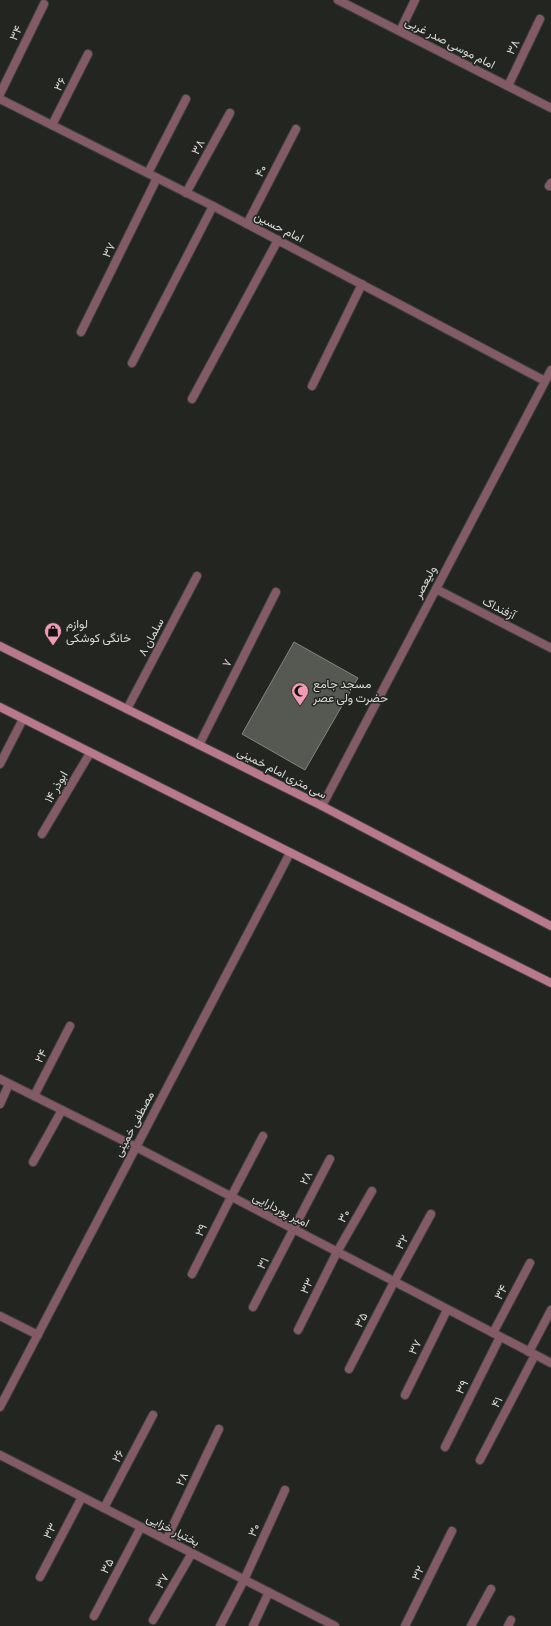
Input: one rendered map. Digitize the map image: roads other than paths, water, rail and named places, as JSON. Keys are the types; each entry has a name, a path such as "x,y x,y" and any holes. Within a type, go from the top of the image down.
{"main road":[{"name":"سی متری امام خمینی","path":"0,646 322,806 551,926"},
{"path":"0,707 551,983"}],"street":[{"name":"امام موسی صدر غربی","path":"338,0 551,108"},
{"path":"400,31 415,0"},
{"name":"۳۴","path":"0,94 44,4"},
{"name":"۳۸","path":"508,86 540,19"},
{"name":"۳۶","path":"52,125 88,54"},
{"name":"امام حسین","path":"0,99 278,240 548,382"},
{"path":"148,173 186,99"},
{"name":"۳۸","path":"186,193 230,112"},
{"name":"۴۰","path":"247,224 296,129"},
{"name":"۳۷","path":"82,332 157,178"},
{"path":"132,363 212,206"},
{"path":"192,400 278,240"},
{"path":"312,386 362,284"},
{"name":"وليعصر","path":"322,806 436,589 548,382 551,370"},
{"name":"سلمان ۸","path":"127,709 197,576"},
{"name":"آزفنداک","path":"436,589 551,648"},
{"name":"۷","path":"199,745 276,592"},
{"path":"0,764 23,719"},
{"name":"ابوذر ۱۴","path":"42,834 90,753"},
{"name":"مصطفی خمینی","path":"0,1407 290,853"},
{"name":"۲۴","path":"34,1096 70,1026"},
{"name":"امیر پوردارایی","path":"0,1079 551,1363"},
{"path":"0,1104 9,1084"},
{"path":"33,1162 62,1110"},
{"path":"231,1197 264,1136"},
{"name":"۲۸","path":"294,1230 330,1159"},
{"name":"۳۰","path":"338,1252 372,1191"},
{"name":"۲۹","path":"192,1274 231,1197"},
{"name":"۳۲","path":"394,1282 431,1214"},
{"name":"۳۱","path":"253,1307 294,1230"},
{"name":"۳۳","path":"298,1330 338,1252"},
{"name":"۳۴","path":"497,1335 530,1263"},
{"name":"۳۵","path":"350,1369 394,1282"},
{"name":"۳۷","path":"405,1395 447,1310"},
{"path":"532,1353 551,1310"},
{"path":"0,1316 38,1335"},
{"name":"۳۹","path":"445,1447 497,1335"},
{"name":"۴۱","path":"480,1460 532,1353"},
{"name":"۲۶","path":"104,1508 153,1415"},
{"name":"۲۸","path":"166,1540 219,1429"},
{"name":"بختیار خزایی","path":"0,1455 335,1626"},
{"name":"۳۰","path":"244,1580 285,1490"},
{"name":"۳۳","path":"40,1577 82,1497"},
{"name":"۳۵","path":"94,1616 141,1527"},
{"name":"۳۲","path":"405,1626 452,1531"},
{"name":"۳۷","path":"153,1620 192,1553"},
{"path":"220,1626 244,1580"},
{"path":"471,1626 491,1589"},
{"path":"253,1626 269,1592"}],"place":[{"name":"لوازم خانگی کوشکی","path":"53,646"},
{"name":"مسجد جامع حضرت ولی عصر","path":"300,706"}]}
